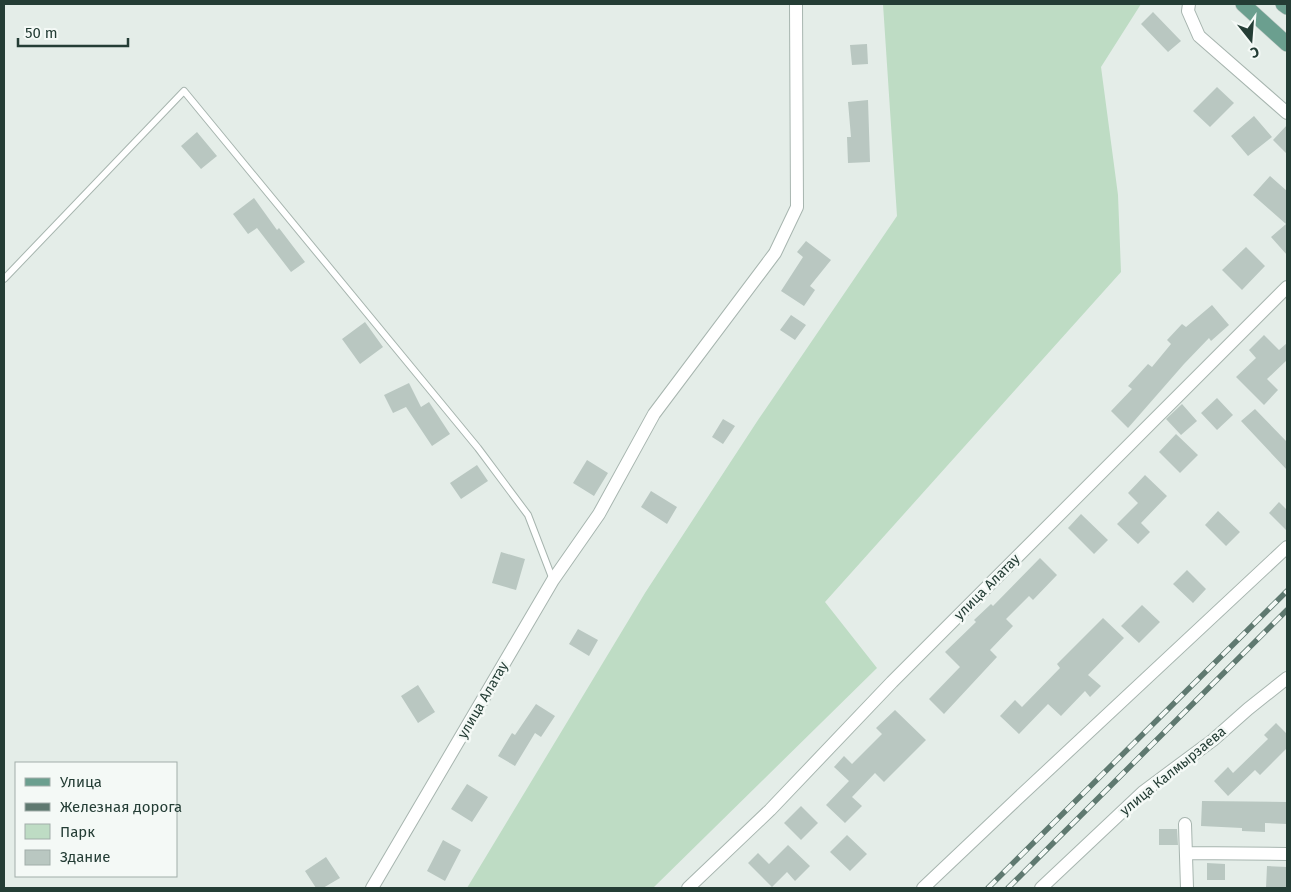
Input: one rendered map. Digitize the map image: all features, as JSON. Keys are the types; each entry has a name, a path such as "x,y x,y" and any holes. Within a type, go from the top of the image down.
{"main road":[{"path":"1243,4 1287,44"},
{"path":"1283,4 1287,7"}],"street":[{"name":"улица Алатау","path":"372,888 553,580 599,514 654,414 775,253 797,207 796,4"},
{"path":"1189,4 1188,11 1199,36 1287,113"},
{"name":"улица Алатау","path":"688,888 770,810 892,682 1287,287"},
{"path":"923,888 1287,547"},
{"name":"улица Калмырзаева","path":"1041,888 1143,792 1213,740 1287,678"},
{"path":"1185,824 1187,888"},
{"path":"1186,853 1287,854"}],"lane":[{"path":"4,279 184,91 478,448 528,515 553,580"}],"green space":[{"path":"883,4 1141,4 1101,67 1118,195 1121,272 825,602 877,668 653,888 467,888 645,593 758,420 897,216"}],"building":[{"path":"1153,12 1181,41 1168,52 1141,24"},
{"path":"867,44 868,64 852,65 850,45"},
{"path":"1217,87 1234,103 1210,127 1193,111"},
{"path":"868,100 870,162 848,163 847,137 851,137 848,102"},
{"path":"1254,116 1272,137 1248,156 1231,136"},
{"path":"1287,125 1287,154 1273,140"},
{"path":"197,132 217,156 201,169 181,146"},
{"path":"1270,176 1287,191 1287,255 1271,237 1286,224 1253,195"},
{"path":"254,198 277,230 279,228 305,262 291,272 257,228 248,234 233,214"},
{"path":"806,241 831,260 810,286 815,290 804,306 781,291 803,257 797,252"},
{"path":"1246,247 1265,266 1242,290 1222,270"},
{"path":"1212,305 1229,325 1211,341 1209,338 1128,428 1111,411 1132,389 1128,386 1148,364 1152,367 1171,344 1167,340 1182,324 1186,327"},
{"path":"791,315 806,325 795,340 780,330"},
{"path":"365,322 383,347 360,364 342,339"},
{"path":"1264,335 1279,350 1287,343 1287,360 1267,379 1278,390 1264,405 1236,377 1256,358 1249,350"},
{"path":"409,383 421,407 429,402 450,434 432,446 406,407 393,413 384,395"},
{"path":"1217,398 1233,415 1217,430 1201,413"},
{"path":"1182,404 1197,421 1181,435 1166,419"},
{"path":"1255,409 1287,442 1287,470 1241,421"},
{"path":"723,419 735,426 723,444 712,437"},
{"path":"1176,434 1198,455 1180,473 1159,452"},
{"path":"587,460 608,473 594,496 573,483"},
{"path":"477,465 488,481 461,499 450,483"},
{"path":"1145,475 1167,496 1141,523 1150,532 1138,544 1117,524 1138,503 1128,493"},
{"path":"651,491 677,507 667,524 641,507"},
{"path":"1279,502 1287,510 1287,531 1269,513"},
{"path":"1218,511 1240,532 1226,546 1205,525"},
{"path":"1081,514 1108,540 1094,554 1068,528"},
{"path":"501,552 525,559 516,590 492,583"},
{"path":"1040,558 1057,575 1033,600 1029,596 1006,619 1013,626 990,650 997,657 944,714 929,699 960,667 945,652 976,622 974,620 991,604 993,606"},
{"path":"1187,570 1206,589 1193,603 1173,584"},
{"path":"1142,605 1160,622 1139,643 1121,626"},
{"path":"1103,618 1124,638 1088,675 1101,686 1090,697 1085,691 1061,716 1048,704 1019,734 1000,716 1015,700 1022,707 1060,668 1057,664"},
{"path":"578,629 598,640 589,656 569,644"},
{"path":"418,685 435,712 418,723 401,696"},
{"path":"536,704 555,716 541,737 535,733 515,766 498,756 512,733 515,735"},
{"path":"895,710 926,740 884,782 875,773 852,797 862,806 845,823 826,805 849,781 834,767 844,756 852,764 882,734 876,728"},
{"path":"1276,723 1287,734 1287,748 1260,775 1255,770 1228,796 1214,781 1228,767 1233,773 1268,739 1264,735"},
{"path":"467,784 488,797 472,822 451,809"},
{"path":"1202,801 1287,802 1287,824 1265,823 1265,832 1242,831 1242,828 1201,826"},
{"path":"801,806 818,823 801,840 784,823"},
{"path":"1159,829 1177,829 1178,845 1159,845"},
{"path":"847,835 867,854 850,871 830,852"},
{"path":"443,840 461,850 445,881 427,871"},
{"path":"788,845 810,866 795,881 787,872 772,887 748,863 758,853 769,864"},
{"path":"326,857 340,878 323,888 316,888 305,871"},
{"path":"1207,863 1225,864 1225,880 1207,880"},
{"path":"1267,866 1287,867 1287,888 1266,888"}],"railway":[{"path":"988,888 1287,591"},
{"path":"1008,888 1287,610"}]}
